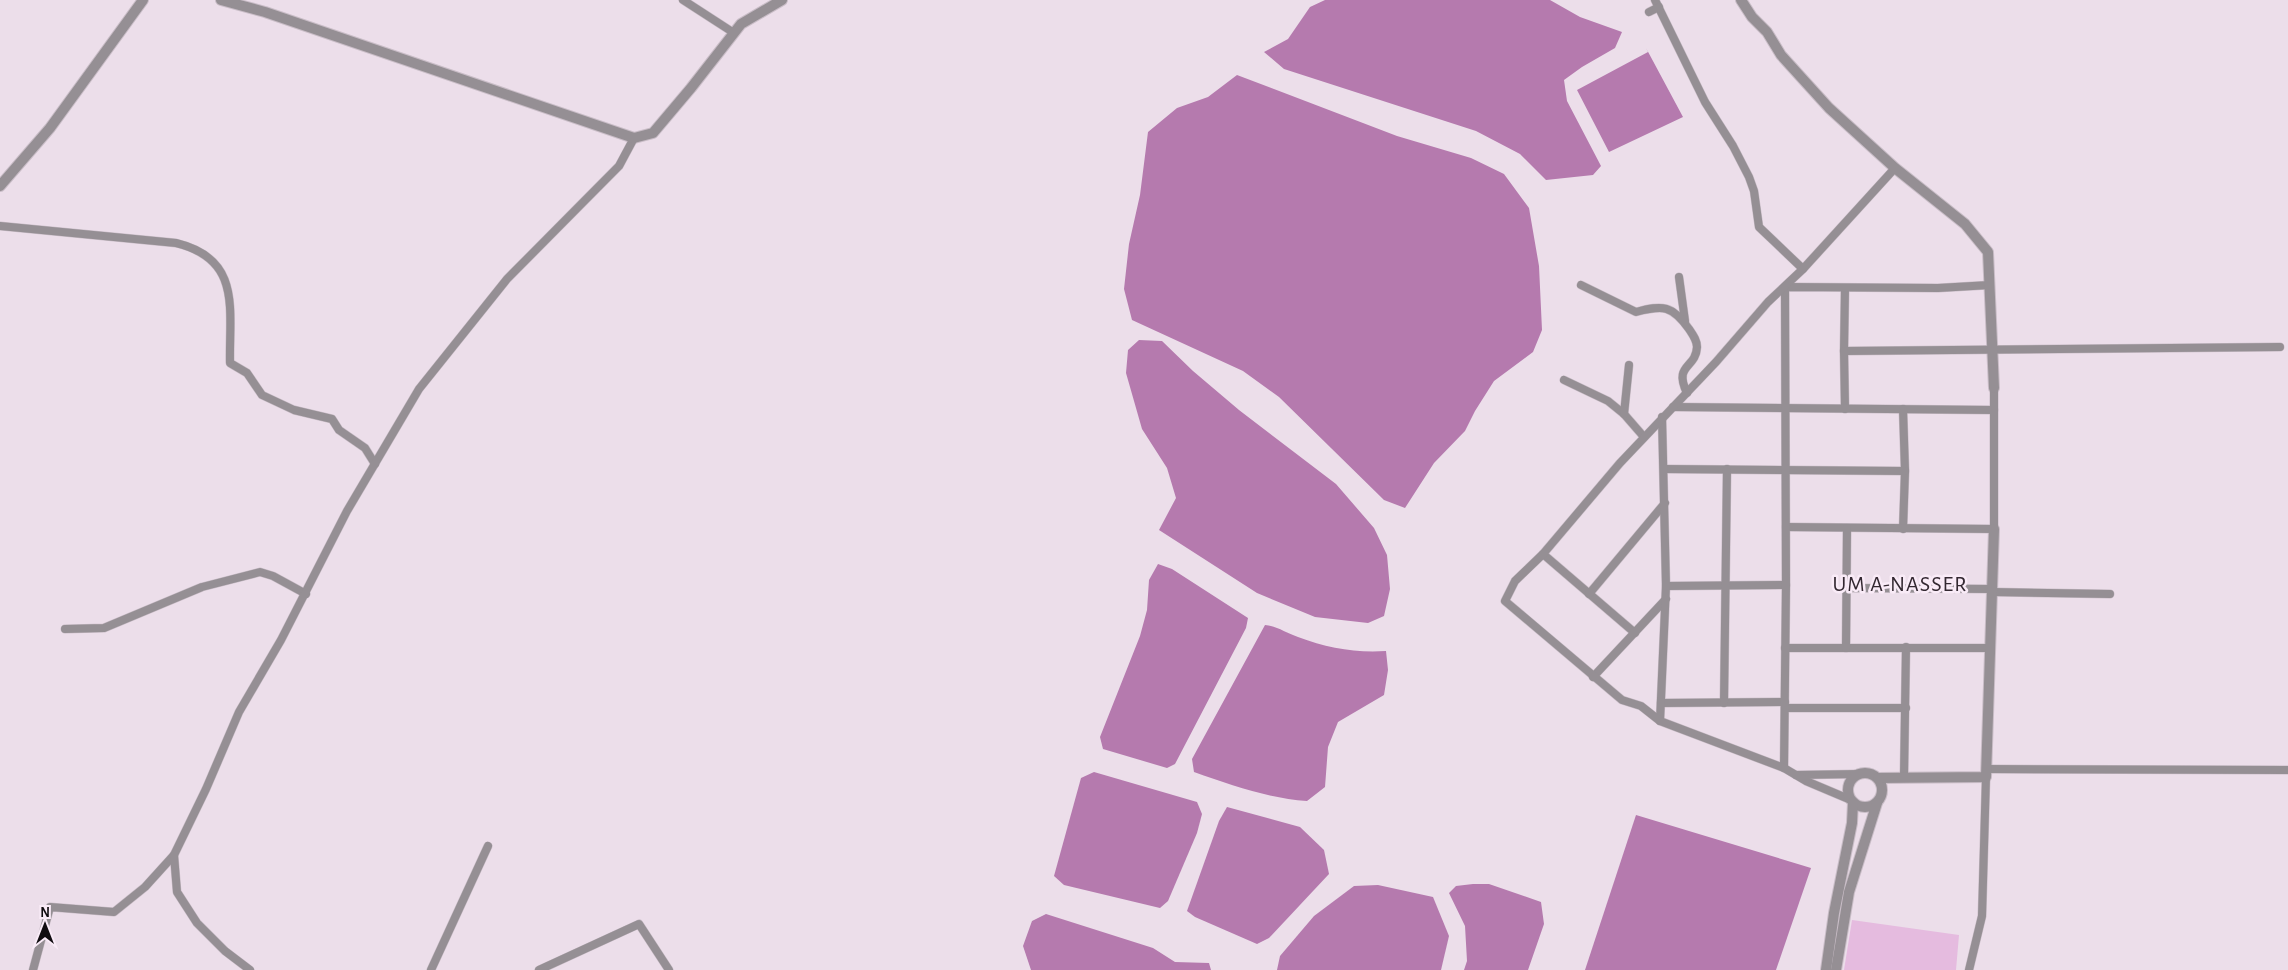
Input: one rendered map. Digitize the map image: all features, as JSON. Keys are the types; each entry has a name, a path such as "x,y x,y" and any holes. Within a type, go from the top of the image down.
{"street":[{"path":"0,186 50,128 143,0"},
{"path":"221,0 265,12 634,138 653,133 741,24 782,0"},
{"path":"683,0 734,33"},
{"path":"1741,0 1802,80 1828,108 1895,168 1965,224 1988,252 1994,388 1993,590 1982,916 1969,970"},
{"path":"1649,12 1657,3 1706,102 1733,146 1749,177 1754,192 1759,227 1803,269"},
{"path":"33,970 50,906 114,912 145,887 174,855 206,789 239,712 306,594 347,511 414,395 507,279 619,166 634,138"},
{"path":"1877,803 1866,808 1784,768 1660,721 1641,706 1622,700 1505,601 1515,581 1543,554 1662,417 1687,393 1768,302 1803,269 1895,168"},
{"path":"0,226 176,242 194,247 207,254 221,268 227,288 231,314 230,363 247,373 262,395 294,410 332,419 339,430 364,448 375,464"},
{"path":"1679,277 1685,321"},
{"path":"1582,285 1636,312 1656,307 1673,310 1685,321 1694,335 1697,345 1693,357 1682,374 1681,379 1687,393"},
{"path":"1785,287 1938,288 1990,285"},
{"path":"1784,768 1786,585 1785,287"},
{"path":"1845,288 1845,410"},
{"path":"1844,351 2280,347"},
{"path":"1624,414 1629,365"},
{"path":"1564,380 1608,402 1624,414 1644,437"},
{"path":"1673,406 1845,410 1994,410"},
{"path":"1903,409 1905,470 1903,529"},
{"path":"1660,721 1666,599 1662,417"},
{"path":"1664,469 1785,468 1905,470"},
{"path":"1724,702 1727,469"},
{"path":"1589,594 1665,504"},
{"path":"1786,527 1994,529"},
{"path":"1846,528 1846,648"},
{"path":"1543,554 1635,633"},
{"path":"64,629 104,628 202,587 260,572 273,576 306,594"},
{"path":"1666,586 1786,585"},
{"path":"1845,588 2110,594"},
{"path":"1593,677 1666,599"},
{"path":"1904,777 1906,647"},
{"path":"1785,648 1991,648"},
{"path":"1661,703 1724,702 1906,708"},
{"path":"1878,778 1986,773 2288,770"},
{"path":"1796,775 1870,773 1878,778 1881,783 1882,794 1877,803 1849,892 1836,970"},
{"path":"1826,970 1834,914 1852,823 1852,801 1848,790 1849,784 1860,774"},
{"path":"431,970 488,846"},
{"path":"174,855 177,892 197,923 225,951 250,970"},
{"path":"539,970 639,924 669,970"}],"shaded area":[{"path":"1325,0 1550,0 1580,17 1622,32 1615,48 1564,80 1567,101 1601,166 1593,175 1546,180 1520,154 1476,131 1284,69 1264,52 1288,39 1310,7"},
{"path":"1646,48 1683,117 1609,152 1577,90 1648,52"},
{"path":"1237,75 1397,136 1471,158 1504,174 1529,208 1539,266 1542,330 1533,352 1494,381 1465,431 1434,463 1405,508 1384,500 1279,397 1243,371 1132,320 1124,289 1129,244 1140,195 1148,132 1177,108 1208,97"},
{"path":"1139,340 1162,341 1193,371 1239,410 1336,484 1374,528 1387,555 1390,589 1384,616 1368,623 1315,617 1257,593 1159,530 1176,498 1167,468 1142,429 1126,373 1128,350"},
{"path":"1158,564 1172,569 1248,618 1246,628 1175,764 1167,768 1103,749 1100,737 1140,636 1147,610 1149,580"},
{"path":"1265,625 1330,647 1363,651 1386,651 1388,670 1384,695 1338,722 1328,747 1325,787 1307,801 1263,794 1194,772 1192,759"},
{"path":"1094,772 1197,802 1202,814 1197,833 1168,901 1160,908 1064,885 1054,876 1081,778"},
{"path":"1227,807 1300,827 1324,850 1329,874 1269,938 1257,944 1195,917 1187,911 1219,821"},
{"path":"1636,815 1811,868 1776,970 1585,970"},
{"path":"1489,884 1541,902 1544,924 1528,970 1464,970 1467,961 1465,926 1449,893 1456,886"},
{"path":"1378,885 1433,897 1449,936 1441,970 1277,970 1280,956 1314,916 1354,886"},
{"path":"1046,914 1153,948 1175,962 1209,963 1211,970 1031,970 1023,946 1032,921"},
{"path":"1852,920 1959,935 1956,970 1844,970"}],"district":[{"name":"UM A-NASSER","path":"1900,584"}]}
